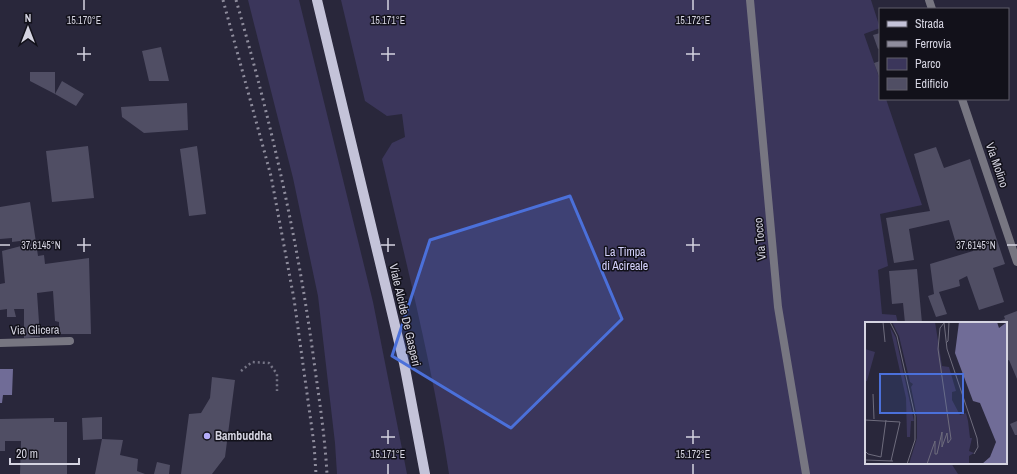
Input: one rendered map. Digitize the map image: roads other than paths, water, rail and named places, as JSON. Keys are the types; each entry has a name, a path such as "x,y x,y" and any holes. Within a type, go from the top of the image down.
{"main road":[{"name":"Viale Alcide De Gasperi","path":"316,0 404,363 425,474"}],"street":[{"name":"Via Tocco","path":"750,0 778,307 806,474"},
{"name":"Via Molino","path":"962,100 1017,262"},
{"name":"Via Glicera","path":"0,343 70,341"}],"railway":[{"path":"223,0 271,176 294,299 314,444 316,474"},
{"path":"236,0 261,91 283,183 292,229 308,322 322,422 327,474"}],"place":[{"name":"Bambuddha","path":"207,436"}],"park label":[{"name":"La Timpa di Acireale","path":"625,259"}]}
